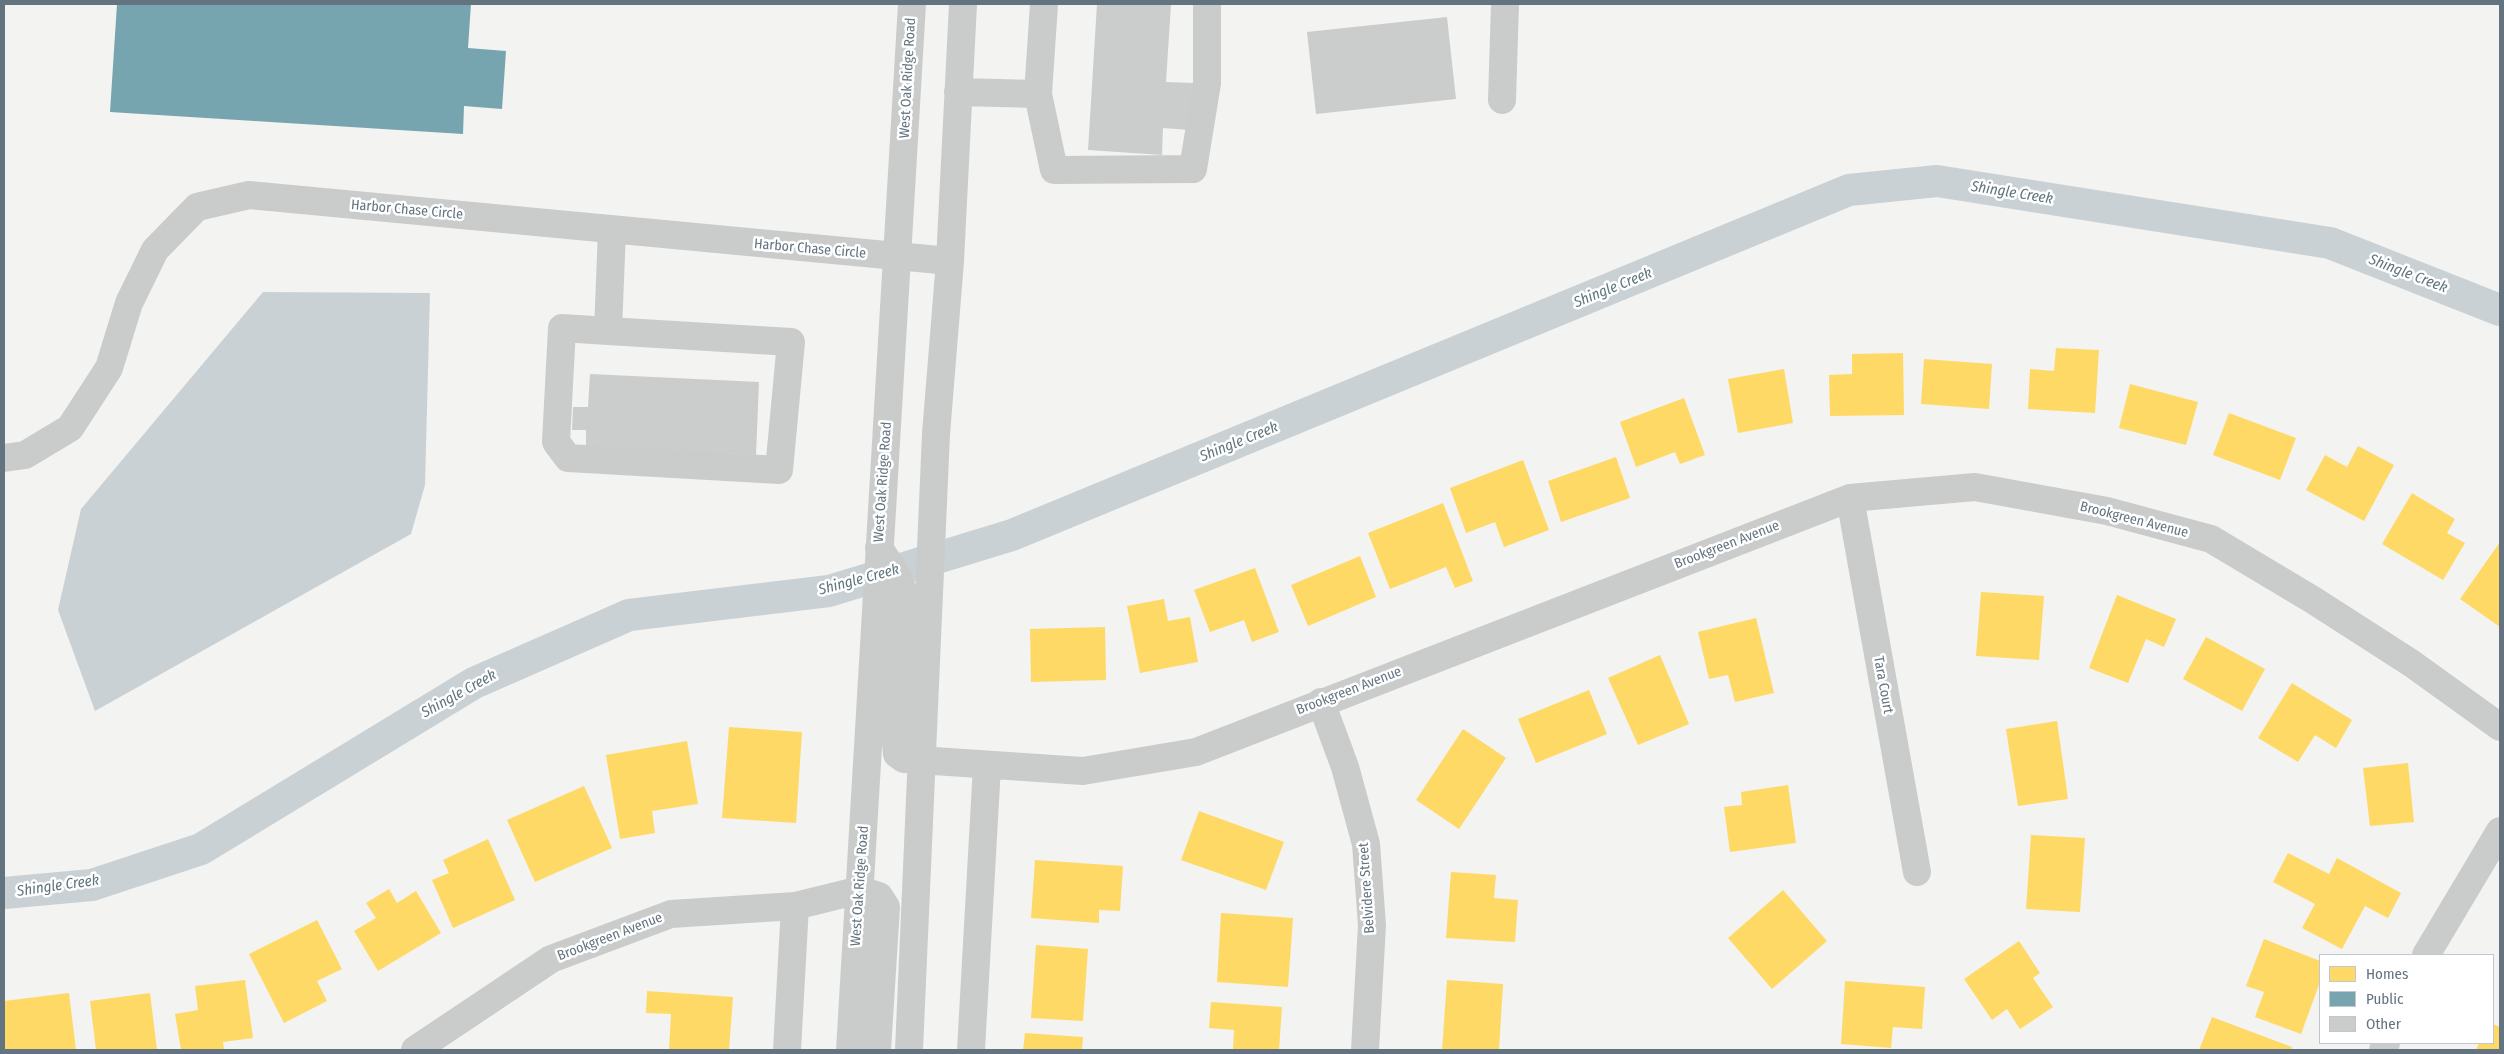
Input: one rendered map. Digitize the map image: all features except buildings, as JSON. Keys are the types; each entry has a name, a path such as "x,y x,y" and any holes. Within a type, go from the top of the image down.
{"street":[{"name":"West Oak Ridge Road","path":"850,1050 912,4"},
{"path":"909,1050 924,761 925,678 934,473 950,261 963,4"},
{"path":"1044,4 1038,94 1054,170 1193,169 1206,83 1207,4"},
{"path":"1502,100 1505,4"},
{"path":"958,92 1038,94"},
{"name":"Harbor Chase Circle","path":"4,458 25,455 70,428 109,368 129,303 155,250 198,207 249,195 950,261"},
{"path":"608,331 612,230"},
{"path":"562,328 608,331 791,342 779,470 568,458 556,442 562,328"},
{"name":"Brookgreen Avenue","path":"879,548 898,576 902,589 903,626 896,742 897,754 904,760 1084,771 1196,752 1850,498 1975,487 2107,511 2210,539 2313,600 2411,662 2500,728"},
{"name":"Tara Court","path":"1850,498 1917,872"},
{"name":"Belvidere Street","path":"1321,702 1344,767 1366,844 1372,925 1365,1050"},
{"path":"971,1050 987,766"},
{"path":"2427,954 2500,831"},
{"path":"860,890 879,896 886,906 878,1050"},
{"name":"Brookgreen Avenue","path":"415,1050 551,959 670,914 795,906 860,890"},
{"path":"787,1050 795,906"}],"shaded area":[{"path":"263,292 430,293 425,485 411,534 95,711 58,610 81,509"}],"waterway":[{"name":"Shingle Creek","path":"4,893 92,885 201,849 474,683 629,615 829,591 1012,535 1849,190 1937,181 2330,243 2500,310"}]}
